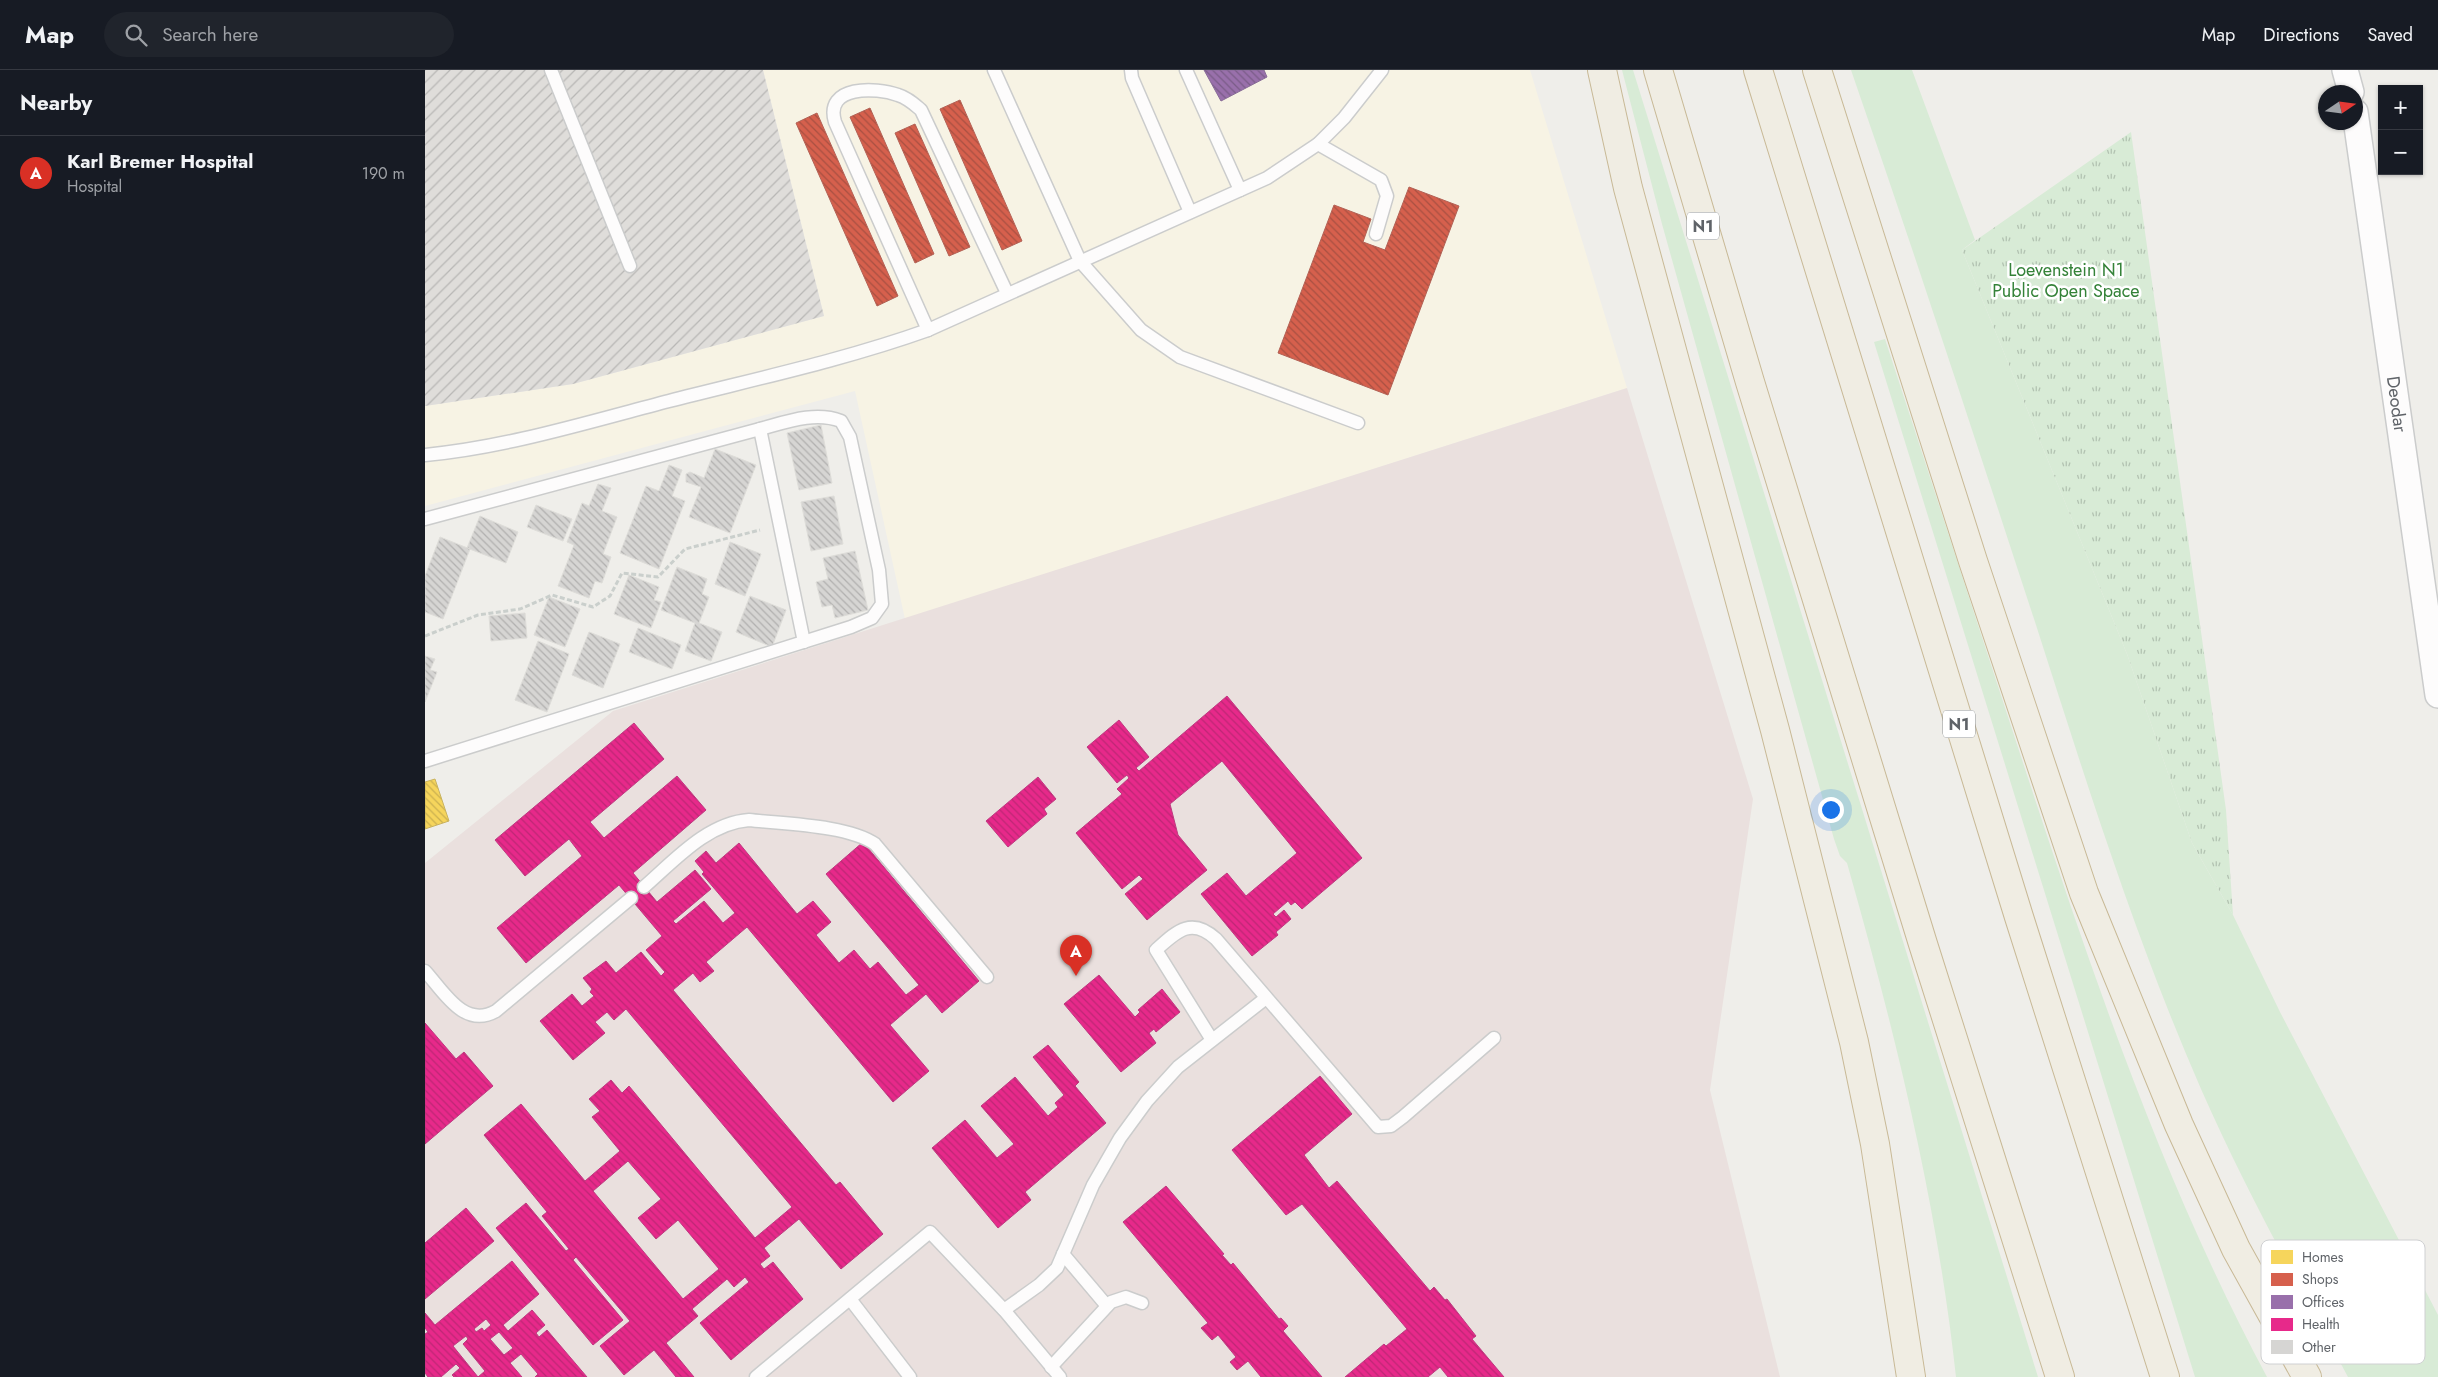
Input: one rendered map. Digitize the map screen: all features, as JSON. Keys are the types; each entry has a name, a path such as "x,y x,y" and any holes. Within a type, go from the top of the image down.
{"highway":[{"path":"1602,70 1628,188 1775,730 1854,1042 1875,1144 1911,1377"},
{"name":"N1","path":"1658,70 1718,277 1846,696 2060,1377"},
{"name":"N1","path":"1758,70 2019,917 2165,1377"},
{"path":"1817,70 1973,561 2084,893 2179,1125 2237,1249 2261,1293"},
{"path":"2300,1364 2307,1377"}],"street":[{"path":"2345,70 2349,85"},
{"name":"Deodar","path":"2358,130 2438,695"}],"lane":[{"path":"551,70 630,266"},
{"path":"1131,70 1132,78 1190,212"},
{"path":"1186,70 1240,190"},
{"path":"993,71 1080,261 1141,330 1168,351 1358,423"},
{"path":"425,455 500,445 831,360 928,330 1274,174 1318,144 1344,118 1380,71"},
{"path":"928,330 835,122 834,108 836,102 847,94 859,90 880,90 900,95 921,110 929,122 1007,293"},
{"path":"1318,144 1381,180 1387,196 1376,234"},
{"path":"425,519 760,429 807,418 832,417 841,421 850,437 882,589 882,604 879,612 873,618 804,642 425,761"},
{"path":"760,429 804,642"},
{"path":"644,887 699,841 712,832 739,820 847,832 866,837 875,844 987,977"},
{"path":"425,971 461,1010 478,1018 488,1016 503,1006 631,898"},
{"path":"1212,1040 1156,950 1175,934 1192,927 1209,932 1374,1124 1383,1128 1391,1126 1403,1117 1494,1038"},
{"path":"1004,1310 1039,1285 1057,1268 1093,1184 1120,1138 1147,1101 1178,1067 1266,998"},
{"path":"756,1377 930,1232 1004,1310 1056,1372 1107,1306 1116,1299 1126,1297 1142,1303"},
{"path":"1063,1254 1107,1306"},
{"path":"850,1298 910,1377"}],"path":[{"path":"425,636 478,615 520,609 552,595 593,607 609,596 622,573 658,578 685,549 780,526"}],"shaded area":[{"path":"425,70 763,70 824,316 573,384 425,406"},
{"path":"763,70 1530,70 1627,388 905,619 855,391 425,506 425,406 573,384 824,316"},
{"path":"1627,388 1753,799 1710,1090 1780,1377 425,1377 425,863 613,711"}],"green space":[{"path":"1622,70 1633,70 2038,1377 1956,1377 1938,1247 1926,1182 1882,990 1847,863 1840,856 1834,839 1662,224"},
{"path":"1851,70 1912,70 1975,240 1962,250 2127,654 2192,843 2233,915 2280,1012 2399,1240 2275,1240 2218,1126 2177,1032 2133,917"},
{"name":"Loevenstein N1 Public Open Space","path":"2131,132 2226,810 2233,915 2192,843 2127,654 1962,250"},
{"path":"1885,339 2053,855 2106,1007 2164,1158 2196,1232 2230,1305 2267,1377 2195,1377 1874,342"},
{"path":"2425,1290 2438,1315 2438,1377 2348,1377 2341,1364 2425,1364"}],"building: Homes":[{"path":"435,779 449,821 425,829 425,782"}],"building: Shops":[{"path":"960,100 1022,241 1002,250 940,109"},
{"path":"870,108 934,254 915,263 850,117"},
{"path":"817,113 898,296 877,306 796,123"},
{"path":"915,124 970,247 949,256 895,133"},
{"path":"1409,187 1459,206 1388,395 1278,353 1334,205 1371,219 1363,242 1385,250"}],"building: Offices":[{"path":"1204,70 1264,70 1267,77 1221,101"}],"building: Health":[{"path":"1227,696 1362,858 1302,909 1295,902 1291,905 1288,901 1273,914 1276,917 1284,910 1291,919 1276,932 1278,935 1252,956 1201,894 1227,873 1246,896 1297,853 1222,761 1170,804 1178,835 1207,870 1147,920 1125,894 1143,879 1139,875 1122,889 1076,833 1122,794 1117,789 1129,778 1127,775 1117,783 1087,747 1119,720 1149,757 1136,768 1139,771"},
{"path":"634,723 664,759 590,822 604,838 677,776 706,810 633,873 657,902 695,870 711,889 673,921 676,924 704,901 723,923 735,913 702,874 704,872 695,861 706,851 716,863 739,843 797,914 813,901 831,922 816,935 839,963 854,950 870,969 878,962 906,995 919,985 826,874 863,842 979,981 942,1013 926,994 890,1025 929,1071 893,1102 747,927 706,962 714,971 700,982 693,973 673,990 836,1185 840,1182 883,1234 841,1269 799,1219 764,1248 770,1256 760,1264 764,1269 773,1262 803,1299 731,1360 700,1323 749,1282 745,1277 734,1287 727,1279 692,1309 698,1316 666,1343 694,1377 676,1377 654,1350 624,1375 600,1346 630,1321 576,1257 573,1260 623,1320 593,1345 496,1228 526,1203 566,1251 569,1249 542,1216 547,1212 484,1135 521,1104 585,1181 620,1151 592,1117 600,1111 589,1099 611,1080 622,1093 629,1086 755,1238 792,1207 626,1009 614,1020 607,1012 595,1022 605,1033 573,1060 540,1021 572,994 582,1006 594,996 590,992 592,989 583,978 606,961 616,973 641,952 661,976 665,972 646,950 662,936 619,885 526,963 497,928 582,856 569,839 525,876 495,840","holes":["628,1161 661,1199 638,1218 656,1239 678,1220 719,1269 683,1299 593,1191"]},
{"path":"1038,777 1056,799 1044,809 1047,814 1008,847 986,821"},
{"path":"1099,975 1135,1017 1140,1012 1138,1010 1162,989 1180,1012 1156,1032 1154,1029 1149,1033 1156,1043 1121,1072 1064,1004"},
{"path":"425,1023 456,1059 464,1052 493,1086 425,1144"},
{"path":"1048,1045 1079,1082 1075,1086 1106,1123 1025,1192 1031,1200 998,1228 932,1148 965,1120 997,1158 1014,1144 981,1106 1015,1077 1048,1116 1058,1107 1055,1103 1064,1095 1033,1057"},
{"path":"1320,1076 1352,1114 1304,1155 1329,1188 1337,1181 1430,1291 1434,1287 1445,1300 1447,1299 1476,1336 1472,1339 1504,1377 1448,1377 1440,1367 1428,1377 1345,1377 1384,1344 1386,1346 1407,1329 1302,1204 1286,1215 1232,1150"},
{"path":"1166,1186 1224,1254 1222,1255 1231,1265 1233,1263 1279,1319 1281,1318 1288,1326 1283,1331 1322,1377 1261,1377 1248,1361 1237,1370 1230,1362 1236,1357 1218,1335 1212,1340 1201,1328 1208,1323 1123,1222"},
{"path":"466,1208 494,1241 425,1299 425,1243"},
{"path":"512,1261 539,1294 503,1325 508,1331 532,1310 545,1325 536,1333 539,1337 547,1330 587,1377 535,1377 538,1374 521,1354 510,1363 522,1377 478,1377 454,1377 452,1375 460,1368 456,1364 441,1377 428,1377 425,1373 425,1334 428,1332 425,1328 425,1313 435,1325","holes":["486,1319 491,1325 484,1331 482,1328 476,1332 474,1329","499,1332 513,1348 504,1355 490,1339","466,1336 468,1339 463,1344 485,1371 478,1377 453,1346"]}],"building: Other":[{"path":"821,425 832,483 799,490 787,433"},
{"path":"715,449 756,465 730,533 689,517 701,487 686,482 686,474 690,472 704,478"},
{"path":"669,465 682,470 672,496 685,501 659,569 620,553 646,486 659,491"},
{"path":"598,484 611,488 602,511 617,517 603,554 611,557 602,583 595,581 589,598 558,586 574,545 567,542 582,503 589,506"},
{"path":"834,496 843,544 811,551 801,502"},
{"path":"536,505 572,519 563,541 527,527"},
{"path":"480,516 518,532 506,563 467,548"},
{"path":"440,537 470,549 443,619 425,612 425,576"},
{"path":"730,542 761,554 745,596 715,584"},
{"path":"855,551 868,610 835,618 832,605 822,607 816,582 828,579 823,558"},
{"path":"677,567 707,579 702,594 709,597 699,623 722,632 711,661 685,651 695,623 661,610"},
{"path":"629,575 659,587 654,600 661,602 651,628 614,614"},
{"path":"750,596 786,610 772,647 736,632"},
{"path":"549,597 580,609 565,647 534,635"},
{"path":"525,613 527,638 491,641 489,616"},
{"path":"638,628 681,645 672,669 629,652"},
{"path":"589,632 620,644 603,688 572,675"},
{"path":"538,641 569,654 547,712 515,700"},
{"path":"425,656 435,659 430,670 437,672 425,702"}],"place":[{"name":"Karl Bremer Hospital","path":"1076,976"}]}
